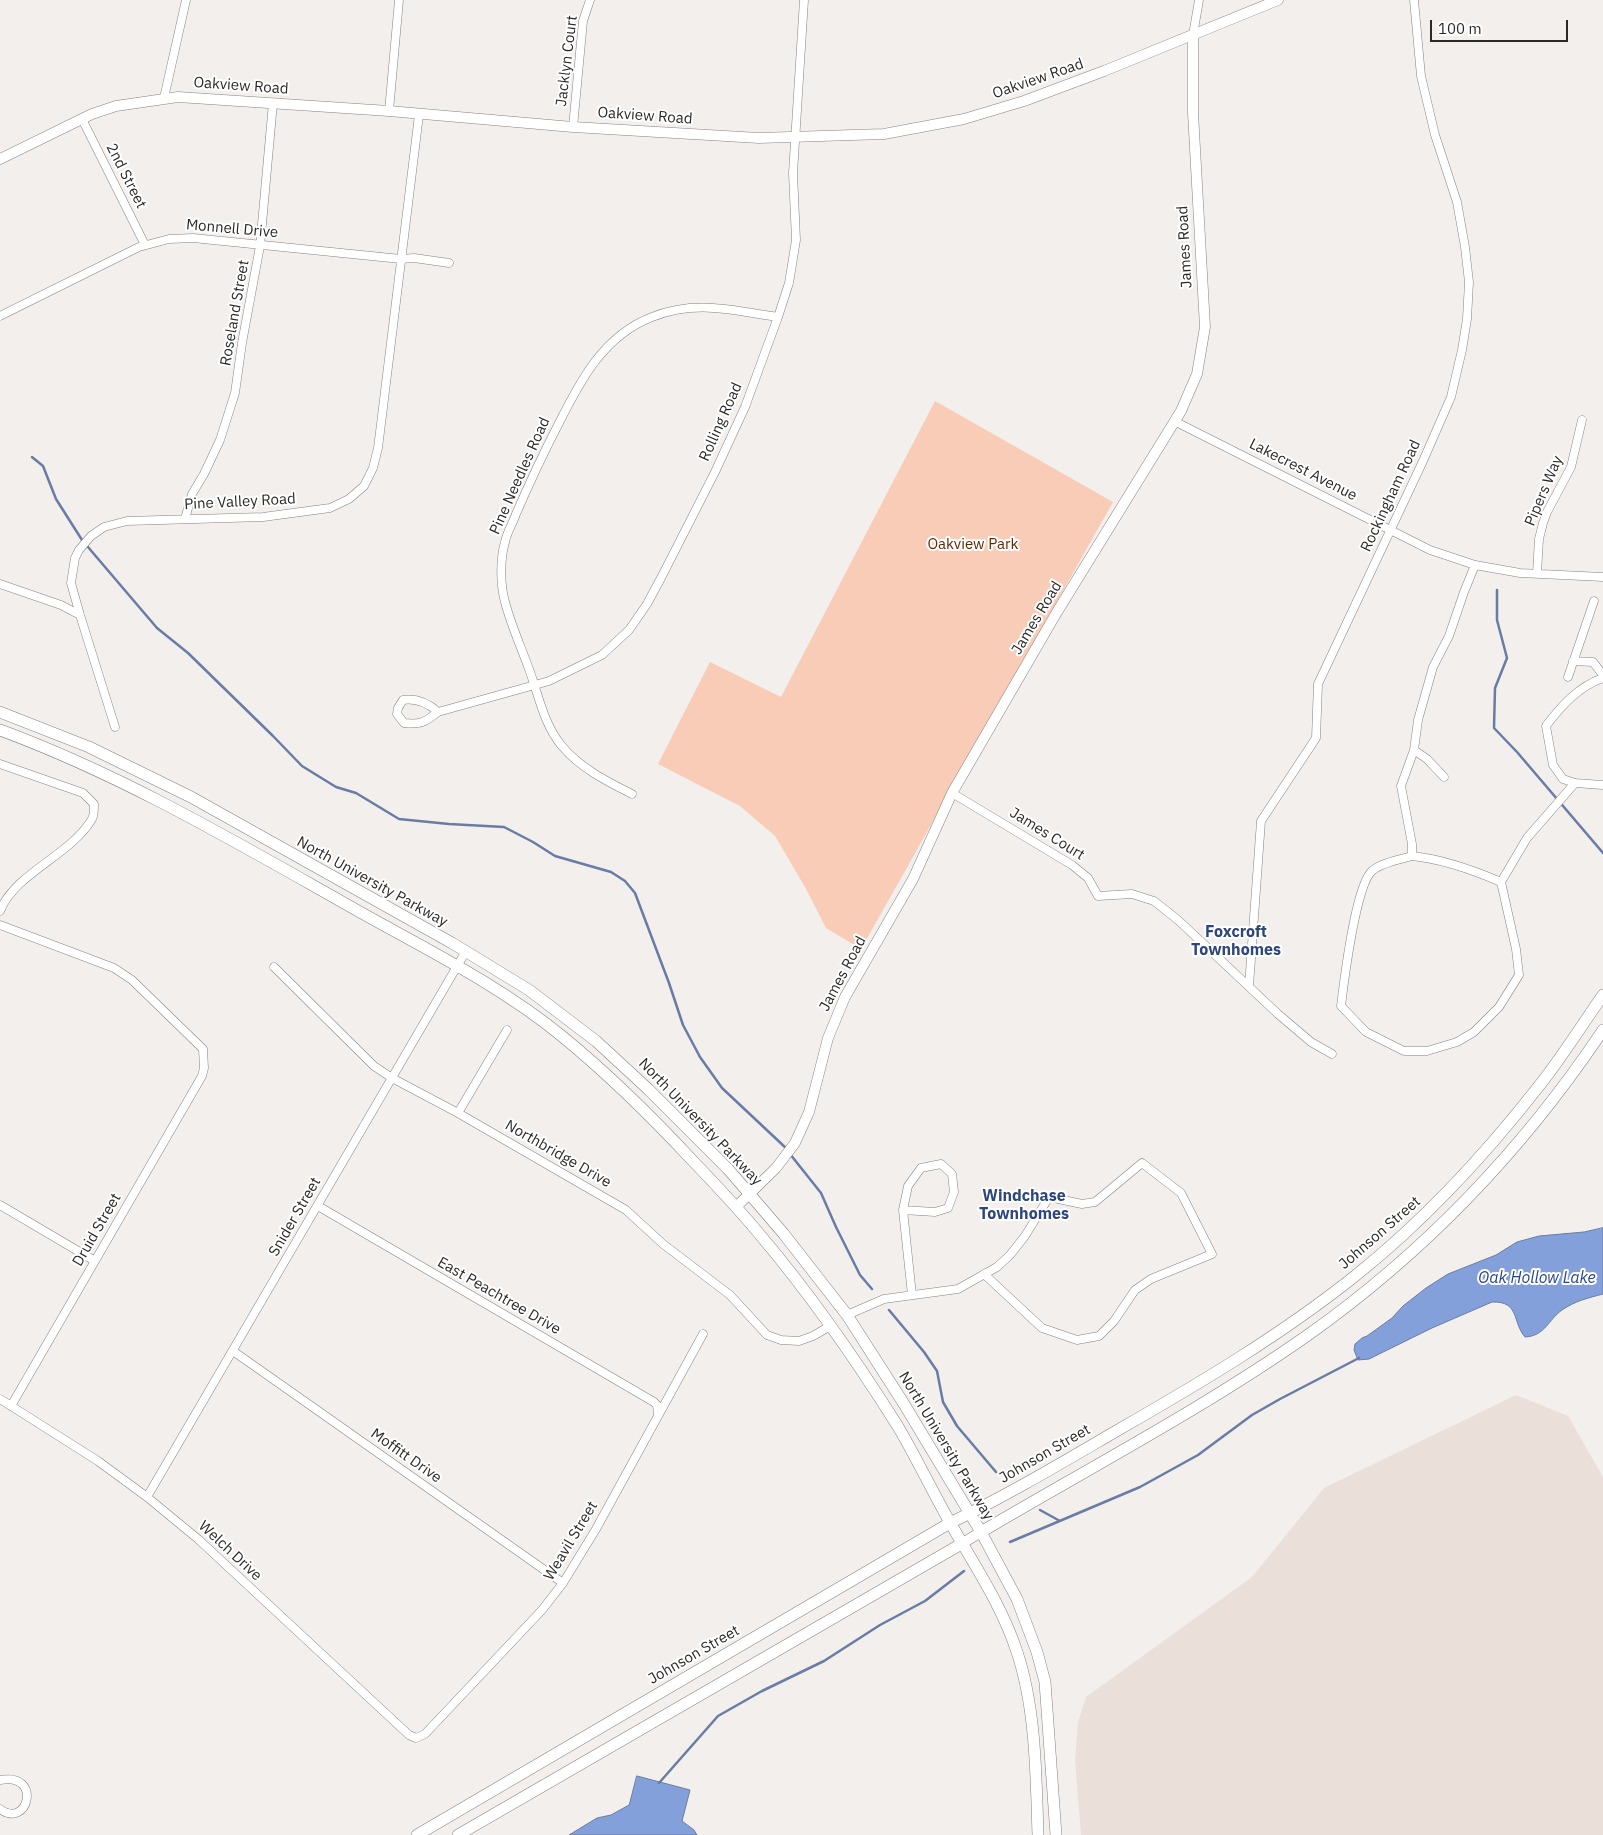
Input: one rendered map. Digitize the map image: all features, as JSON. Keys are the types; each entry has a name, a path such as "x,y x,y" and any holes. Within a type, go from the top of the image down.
{"main road":[{"name":"North University Parkway","path":"0,712 89,747 191,797 466,951 529,990 596,1041 694,1133 783,1233 847,1315 904,1404 981,1532 1017,1599 1037,1652 1045,1682 1056,1835"},
{"name":"North University Parkway","path":"0,730 91,767 150,796 457,966 513,1001 560,1035 600,1069 657,1123 736,1207 764,1239 830,1326 899,1429 950,1523 989,1587 1017,1652 1025,1680 1034,1748 1038,1835"},
{"name":"Johnson Street","path":"417,1835 950,1523 991,1503 1195,1386 1310,1309 1355,1276 1444,1195 1498,1137 1550,1072 1603,995"},
{"path":"981,1532 1234,1383 1308,1334 1366,1291 1424,1240 1504,1161 1560,1092 1603,1030"},
{"path":"458,1835 963,1543"}],"street":[{"path":"164,98 186,0"},
{"path":"389,111 399,0"},
{"name":"Jacklyn Court","path":"573,127 583,21 590,0"},
{"name":"Rolling Road","path":"438,712 426,703 412,699 403,700 397,714 404,723 416,724 426,722 438,712 549,681 602,655 629,630 646,604 714,472 745,407 789,283 796,240 793,173 794,138 804,0"},
{"name":"James Road","path":"736,1207 784,1159 802,1128 812,1102 824,1049 838,1012 913,879 952,793 1057,612 1174,421 1197,374 1205,327 1192,114 1193,35 1199,0"},
{"name":"Oakview Road","path":"0,158 82,119 116,106 178,97 389,111 573,127 759,138 884,134 964,119 1024,101 1278,0"},
{"name":"Rockingham Road","path":"1249,986 1261,821 1316,738 1318,684 1451,397 1462,350 1467,319 1469,282 1465,247 1458,202 1434,135 1420,76 1414,0"},
{"name":"Roseland Street","path":"185,519 192,494 220,440 235,393 260,246 273,103"},
{"name":"Pine Valley Road","path":"115,726 71,583 72,570 79,550 91,536 104,527 118,522 263,517 330,508 349,499 364,486 373,468 378,448 419,115"},
{"name":"2nd Street","path":"82,119 145,245"},
{"name":"Monnell Drive","path":"0,316 145,245 169,238 193,238 401,259 414,258 449,263"},
{"name":"Pine Needles Road","path":"632,794 584,767 563,747 545,721 504,601 502,562 505,542 531,478 581,381 596,359 629,328 652,316 684,308 739,309 778,317"},
{"name":"Pipers Way","path":"1537,573 1539,538 1546,512 1571,467 1582,420"},
{"name":"Lakecrest Avenue","path":"1174,421 1430,550 1475,566 1520,573 1603,577"},
{"path":"1412,856 1412,844 1401,786 1414,750 1418,720 1433,667 1449,636 1475,566"},
{"path":"0,584 62,605 80,615"},
{"path":"1568,677 1594,602"},
{"path":"1573,660 1593,662 1603,676 1588,684 1560,707 1546,726 1553,765 1563,779 1575,783 1603,785"},
{"path":"1414,750 1427,758 1444,777"},
{"path":"0,764 83,793 94,804 93,818 79,835 16,888 0,911"},
{"path":"1501,882 1450,864 1412,856 1388,863 1372,871 1365,884 1359,904 1346,963 1341,1006 1366,1032 1404,1051 1428,1051 1458,1042 1474,1032 1498,1007 1519,975 1516,949 1501,882 1527,838 1575,783"},
{"name":"James Court","path":"952,793 1072,865 1088,878 1098,896 1132,894 1154,901 1178,920 1278,1014 1311,1042 1332,1054"},
{"name":"Druid Street","path":"0,926 114,968 132,980 202,1048 204,1068 202,1076 11,1406"},
{"name":"Snider Street","path":"147,1497 466,951"},
{"name":"Northbridge Drive","path":"274,967 374,1066 626,1210 663,1244 730,1295 767,1334 781,1340 799,1341 830,1326"},
{"path":"458,1113 507,1030"},
{"path":"847,1315 884,1299 943,1293 958,1289 984,1274 997,1267 1010,1255 1025,1236 1049,1197 1082,1204 1095,1202 1142,1163 1181,1193 1212,1254 1150,1279 1135,1290 1114,1321 1099,1336 1077,1340 1042,1328 984,1274"},
{"path":"903,1210 935,1212 948,1208 954,1192 952,1174 941,1164 921,1168 908,1186 903,1210 912,1295"},
{"path":"0,1205 96,1261"},
{"name":"East Peachtree Drive","path":"318,1206 654,1402 657,1405 658,1415"},
{"name":"Weavil Street","path":"425,1734 542,1610 563,1583 596,1529 703,1334"},
{"name":"Moffitt Drive","path":"232,1351 563,1583"},
{"name":"Welch Drive","path":"0,1400 98,1462 147,1497 198,1539 409,1735 416,1738 425,1734"},
{"path":"963,1543 981,1532"},
{"path":"0,1780 10,1779 16,1781 26,1788 28,1794 25,1804 18,1812 9,1814 0,1809"}],"shaded area":[{"path":"1516,1395 1568,1416 1603,1477 1603,1835 1081,1835 1075,1760 1078,1722 1086,1697 1252,1577 1324,1488"}],"green space":[{"name":"Oakview Park","path":"935,401 1113,502 861,949 826,928 805,887 775,836 740,806 658,764 710,662 781,697"}],"water":[{"name":"Oak Hollow Lake","path":"1603,1228 1603,1294 1582,1300 1562,1310 1537,1334 1525,1337 1511,1309 1507,1305 1492,1302 1432,1328 1369,1359 1358,1360 1354,1350 1355,1344 1392,1318 1403,1306 1426,1288 1448,1274 1496,1255 1517,1242 1539,1236 1584,1232"},
{"path":"637,1776 690,1790 682,1821 694,1830 697,1835 569,1835 597,1818 611,1815 629,1805"}],"waterway":[{"path":"32,457 43,466 56,499 82,540 157,628 188,653 302,766 336,787 356,793 399,819 504,827 555,856 611,872 625,881 635,893 683,1025 700,1057 722,1088 787,1149"},
{"path":"1497,590 1497,620 1507,658 1495,688 1494,728 1517,752 1603,853"},
{"path":"790,1154 821,1193 860,1275 872,1289"},
{"path":"889,1310 924,1352 937,1371 943,1402 957,1426 996,1472"},
{"path":"1010,1542 1140,1487 1198,1455 1252,1415 1359,1358"},
{"path":"1040,1510 1060,1521"},
{"path":"659,1783 718,1716 762,1691 824,1661 880,1625 925,1601 964,1571"}],"district":[{"name":"Foxcroft Townhomes","path":"1236,941"},
{"name":"Windchase Townhomes","path":"1024,1205"}]}
